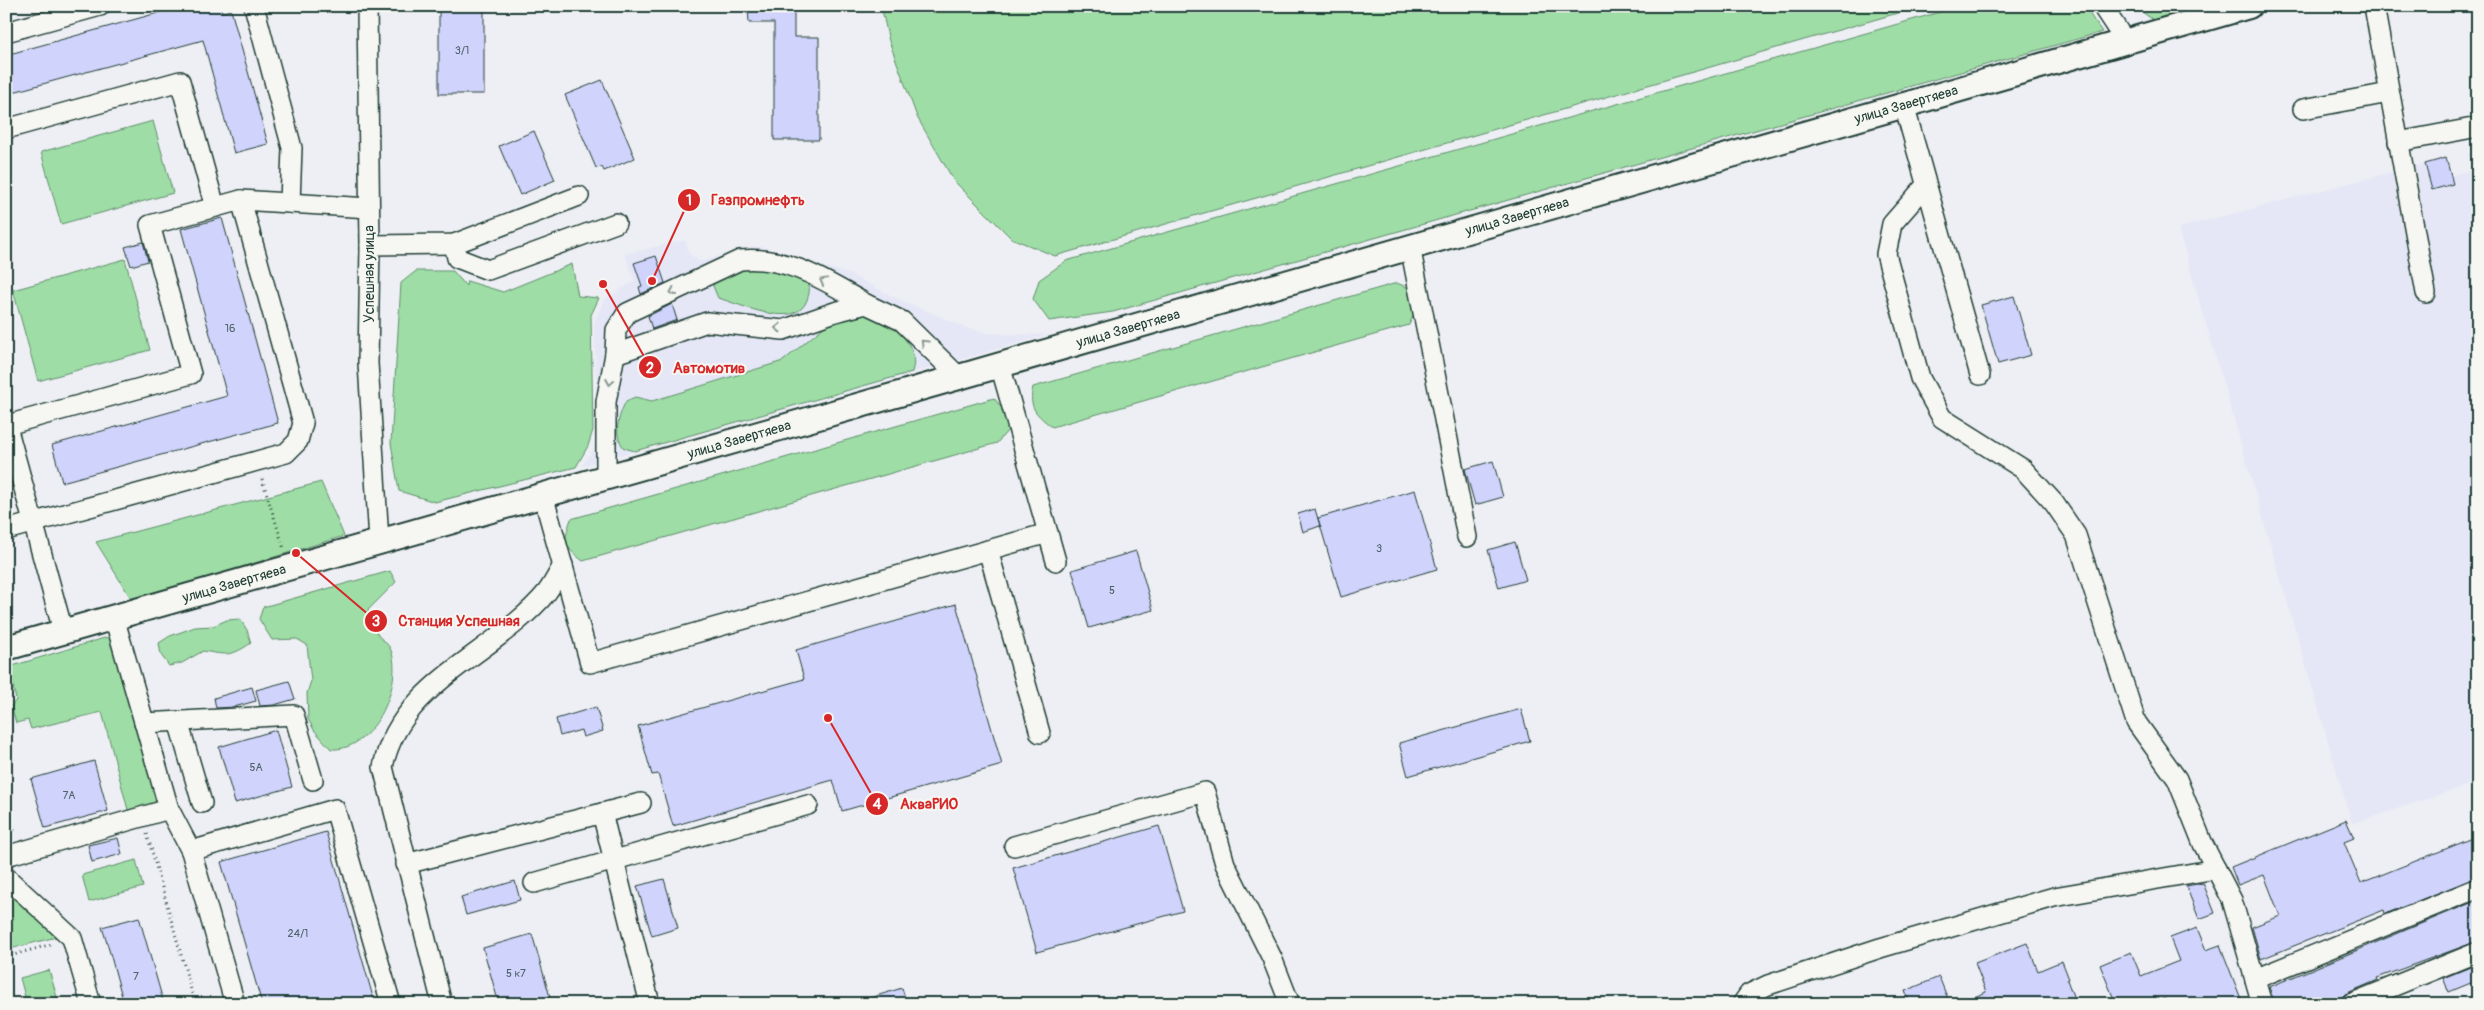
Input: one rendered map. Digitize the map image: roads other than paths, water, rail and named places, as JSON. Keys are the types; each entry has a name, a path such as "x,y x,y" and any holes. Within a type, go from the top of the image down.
{"main road":[{"name":"улица Завертяева","path":"6,648 959,377 2125,40 2249,6"}],"street":[{"path":"6,32 100,6"},
{"path":"254,6 292,148 290,203"},
{"name":"Успешная улица","path":"367,6 370,245 368,363 379,541"},
{"path":"2102,6 2125,40"},
{"path":"2374,6 2426,293"},
{"path":"6,129 180,81 215,207"},
{"path":"2302,109 2389,93"},
{"path":"1904,104 1980,375"},
{"path":"2398,142 2478,127"},
{"path":"1926,186 1892,224 1886,254 1920,378 1942,418 2023,469 2054,503 2076,535 2136,722 2177,779 2203,844 2232,900 2262,1004"},
{"path":"370,245 454,244 579,196"},
{"path":"6,530 286,454 298,441 303,423 242,200"},
{"path":"63,631 6,424 191,374 150,225 242,200 369,208"},
{"path":"454,244 457,258 488,270 616,223"},
{"path":"1410,246 1467,537"},
{"path":"606,477 606,402 615,354 616,330 627,314 740,260 759,258 806,271 866,304 902,321 959,377"},
{"path":"615,354 707,322 783,330 835,312 866,304"},
{"path":"1000,365 1056,561"},
{"path":"542,495 590,663 1048,533"},
{"path":"988,550 1040,733"},
{"path":"442,1004 383,767 387,748 398,726 415,705 441,681 513,624 547,592 562,565"},
{"path":"114,617 169,809 191,851 235,1004"},
{"path":"144,723 294,715 312,780"},
{"path":"178,721 202,803"},
{"path":"1014,846 1205,792 1225,864 1272,958 1290,1004"},
{"path":"406,864 641,803"},
{"path":"534,883 808,805"},
{"path":"13,854 169,809"},
{"path":"191,851 335,810 390,1004"},
{"path":"602,813 650,1004"},
{"path":"1742,1004 1749,994 1768,985 1880,948 2054,897 2216,869"},
{"path":"6,877 72,938 91,1004"},
{"path":"2255,979 2478,888"},
{"path":"2350,1004 2478,952"}],"place":[{"name":"Газпромнефть","path":"652,281"},
{"name":"Автомотив","path":"603,284"},
{"name":"Станция Успешная","path":"296,553"},
{"name":"АкваРИО","path":"828,718"}]}
